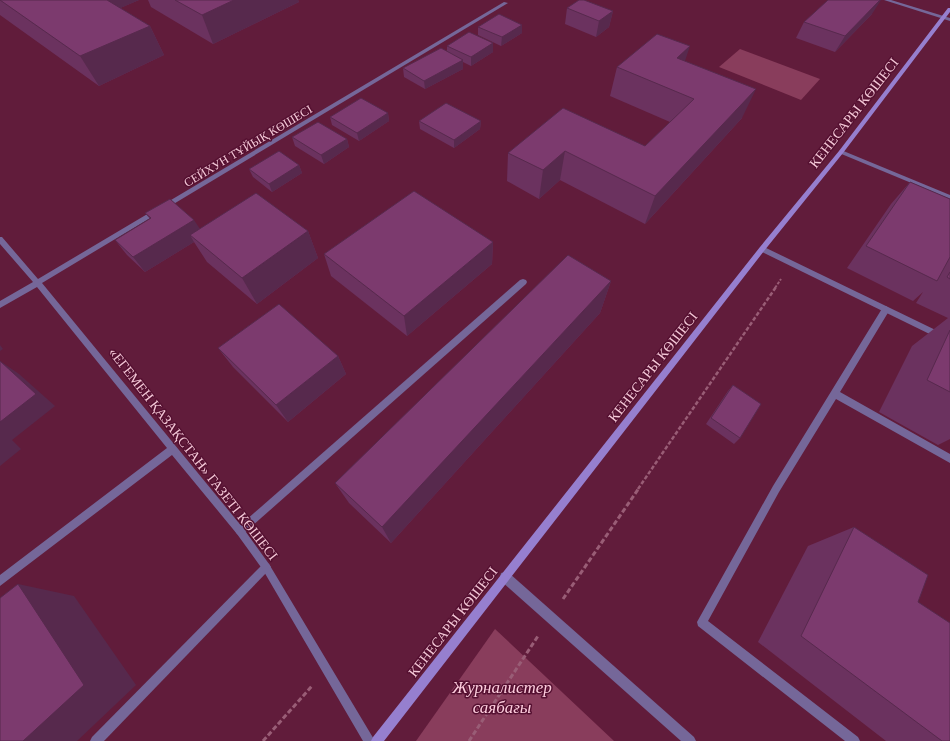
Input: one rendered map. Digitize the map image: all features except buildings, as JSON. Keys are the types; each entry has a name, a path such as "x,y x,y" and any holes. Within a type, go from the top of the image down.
{"main road":[{"name":"КЕНЕСАРЫ КӨШЕСІ","path":"376,741 762,249 947,19 950,9"}],"street":[{"name":"СЕЙХУН ТҰЙЫҚ КӨШЕСІ","path":"0,305 327,112 506,3 498,0"},
{"path":"886,0 947,19"},
{"path":"841,152 950,197"},
{"name":"«ЕГЕМЕН ҚАЗАҚСТАН» ГАЗЕТІ КӨШЕСІ","path":"0,240 38,282 240,531 266,568 369,741"},
{"path":"762,249 950,341"},
{"path":"240,531 523,282"},
{"path":"854,741 702,622 776,489 886,309"},
{"path":"835,394 950,459"},
{"path":"0,581 173,448"},
{"path":"96,741 266,568"},
{"path":"505,577 690,741"}],"path":[{"path":"469,741 791,264"},
{"path":"263,741 327,670"}],"green space":[{"path":"740,49 820,79 801,100 719,67"},
{"name":"Журналистер саябағы","path":"495,629 614,741 416,741"}]}
